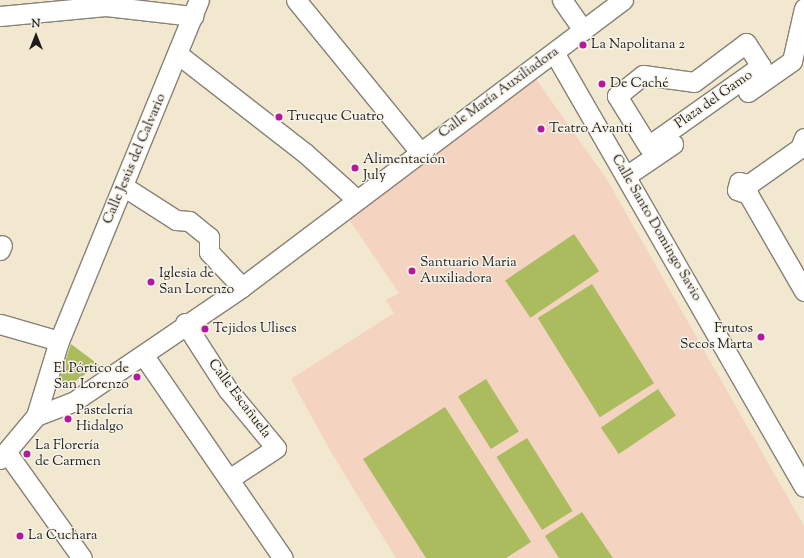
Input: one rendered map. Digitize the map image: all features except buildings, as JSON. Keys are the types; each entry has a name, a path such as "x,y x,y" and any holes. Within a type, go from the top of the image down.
{"street":[{"path":"296,0 419,151"},
{"path":"562,0 583,30"},
{"name":"Calle María Auxiliadora","path":"36,416 73,402 144,356 185,324 242,287 419,151 555,54 583,30 623,0"},
{"path":"0,16 106,6 196,8"},
{"name":"Calle Jesús del Calvario","path":"36,416 59,341 179,55 196,8"},
{"path":"626,176 792,61 804,8"},
{"name":"Plaza del Gamo","path":"746,43 761,66 648,146 617,96 643,75 694,82 746,43"},
{"name":"Calle Santo Domingo Savio","path":"555,54 804,487"},
{"path":"179,55 305,153 356,199"},
{"path":"804,138 800,148 749,184 739,182 737,190 748,194 804,291"},
{"path":"123,186 176,220 189,221 209,237 209,252 242,287"},
{"path":"0,324 59,341"},
{"name":"Calle Escañuela","path":"185,324 228,390 276,448 229,479"},
{"path":"144,356 283,558"},
{"path":"36,416 3,456 82,558"}],"shaded area":[{"path":"533,75 606,178 804,526 804,558 396,558 331,452 291,379 394,313 386,300 399,293 346,215"}],"green space":[{"path":"574,234 599,271 530,318 505,280"},
{"path":"592,284 654,383 600,417 538,318"},
{"path":"71,344 99,365 65,388 58,383"},
{"path":"486,379 519,432 491,449 458,396"},
{"path":"658,389 676,416 619,454 601,428"},
{"path":"445,407 531,542 506,558 426,558 363,459"},
{"path":"527,438 573,511 542,530 496,457"},
{"path":"582,512 613,558 559,558 545,536"}],"place":[{"name":"La Napolitana 2","path":"583,45"},
{"name":"De Caché","path":"602,84"},
{"name":"Trueque Cuatro","path":"279,117"},
{"name":"Teatro Avanti","path":"541,129"},
{"name":"Alimentación July","path":"355,168"},
{"name":"Santuario Maria Auxiliadora","path":"412,271"},
{"name":"Iglesia de San Lorenzo","path":"151,282"},
{"name":"Tejidos Ulises","path":"205,329"},
{"name":"Frutos Secos Marta","path":"761,337"},
{"name":"El Pórtico de San Lorenzo","path":"137,377"},
{"name":"Pastelería Hidalgo","path":"68,419"},
{"name":"La Florería de Carmen","path":"27,454"},
{"name":"La Cuchara","path":"20,536"}]}
